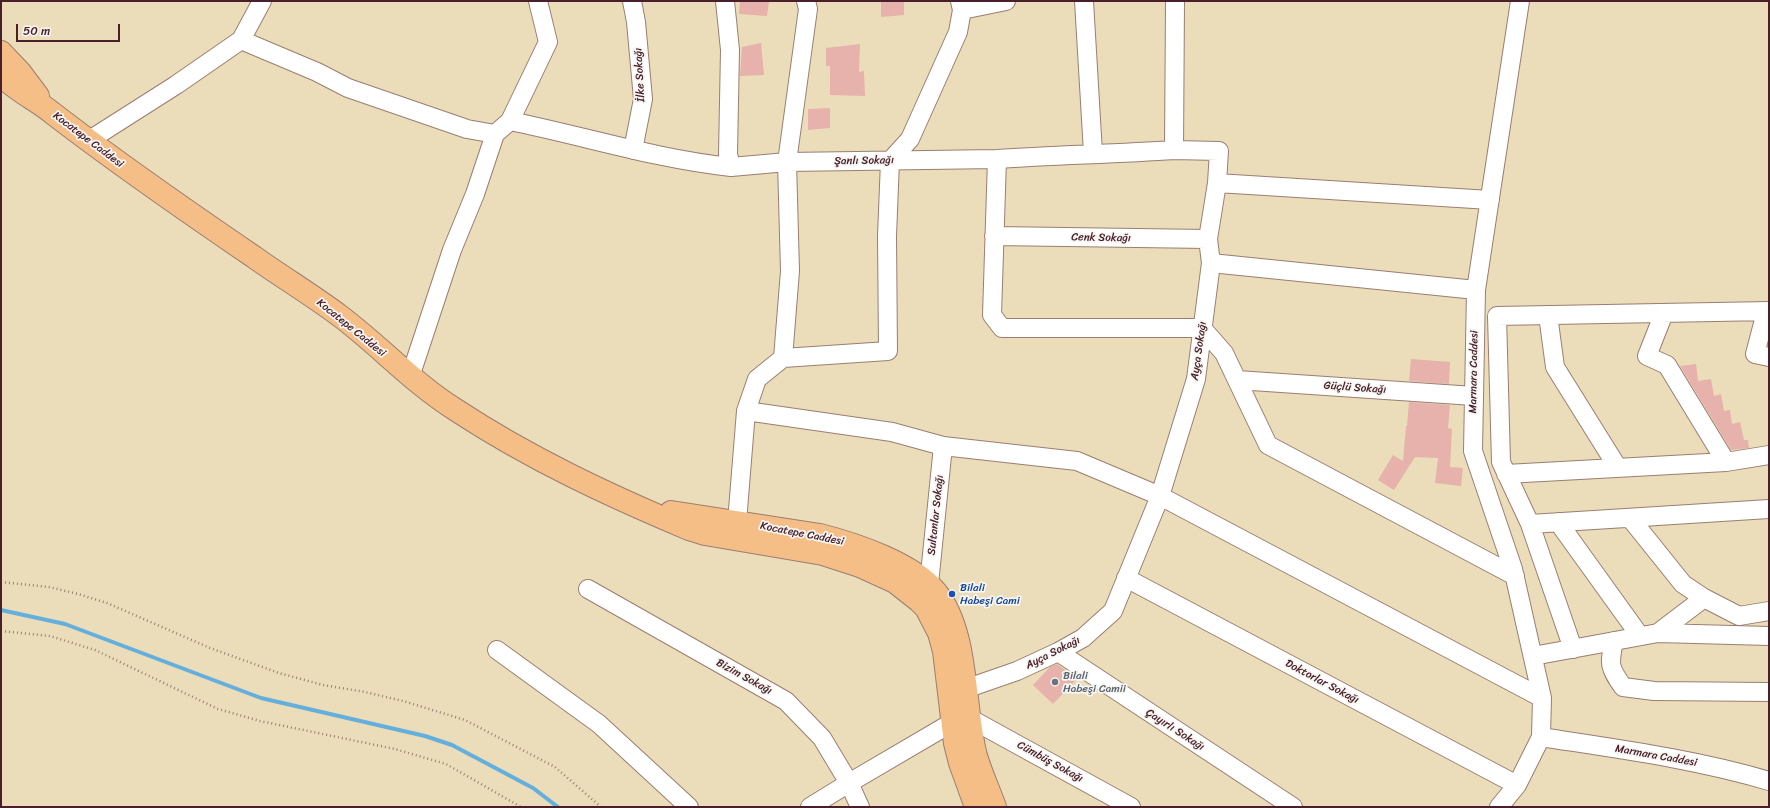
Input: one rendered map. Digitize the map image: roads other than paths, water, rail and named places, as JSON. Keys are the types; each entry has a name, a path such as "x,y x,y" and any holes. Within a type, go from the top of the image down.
{"main road":[{"name":"Kocatepe Caddesi","path":"1,52 20,72 50,111"},
{"name":"Kocatepe Caddesi","path":"1,75 21,92 50,111 88,141 202,222 340,316 410,377 456,410 544,462 578,480 689,529 705,534 736,531 842,540 902,565 917,574 937,592 952,621 959,645 957,692"},
{"name":"Kocatepe Caddesi","path":"736,531 823,554 860,566 895,582 926,608 939,633 957,692 961,720 960,763 976,807"},
{"path":"926,608 929,584"},
{"name":"Kocatepe Caddesi","path":"961,720 995,807"}],"street":[{"path":"88,141 176,85 240,40 262,1"},
{"path":"410,377 452,250 475,194 495,134 510,121 548,42 538,1"},
{"name":"İlke Sokağı","path":"632,1 636,22 643,99 633,150"},
{"path":"725,1 730,50 728,154 731,167"},
{"path":"783,358 790,271 787,162 808,9 806,1"},
{"path":"736,531 746,411 757,379 783,358 888,351 887,236 890,161 910,139 958,32 961,6 1006,1"},
{"path":"1084,1 1093,153"},
{"path":"1174,150 1175,1"},
{"name":"Marmara Caddesi","path":"1500,807 1517,785 1542,737 1542,698 1515,576 1472,451 1476,290 1520,1"},
{"path":"240,40 317,72 348,88 467,129 495,134"},
{"name":"Şanlı Sokağı","path":"510,121 560,131 633,150 692,163 731,167 787,162 997,158 1174,150"},
{"name":"Ayça Sokağı","path":"957,692 1017,671 1058,652 1083,638 1113,611 1160,496 1196,379 1212,263 1208,239 1218,183 1219,151 1174,150"},
{"path":"997,158 992,314 1002,328 1202,328 1224,353 1268,445 1515,576"},
{"path":"1218,183 1490,200"},
{"name":"Cenk Sokağı","path":"994,236 1208,239"},
{"path":"1212,263 1476,290"},
{"path":"1573,649 1530,524 1501,462 1497,316 1768,312 1755,354 1769,357"},
{"path":"1664,313 1647,356 1667,365 1726,462"},
{"path":"1548,315 1555,367 1618,468"},
{"name":"Güçlü Sokağı","path":"1237,380 1474,396"},
{"path":"746,411 892,432 943,446 1077,461 1160,496 1542,698"},
{"name":"Sultanlar Sokağı","path":"929,584 943,446"},
{"path":"1506,474 1726,462 1769,455"},
{"path":"1530,524 1769,508"},
{"path":"1630,518 1683,584 1704,598 1739,616 1769,611"},
{"path":"1558,522 1640,636"},
{"name":"Doktorlar Sokağı","path":"1126,578 1517,785"},
{"name":"Bizim Sokağı","path":"588,589 786,701 822,738 849,782 860,807"},
{"path":"1658,633 1704,598"},
{"path":"1533,656 1658,633 1769,636"},
{"path":"1614,641 1610,660 1612,672 1624,687 1654,692 1769,692"},
{"path":"497,650 599,724 689,807"},
{"name":"Çayırlı Sokağı","path":"1058,652 1293,807"},
{"path":"810,807 849,782 961,720"},
{"name":"Cümbüş Sokağı","path":"961,720 1131,807"},
{"name":"Marmara Caddesi","path":"1542,737 1648,754 1724,769 1769,781"}],"waterway":[{"path":"1,610 65,624 261,698 425,736 452,745 533,788 558,807"}],"place":[{"name":"Bilali Habeşi Cami","path":"952,594"},
{"name":"Bilali Habeşi Camii","path":"1055,682"}]}
